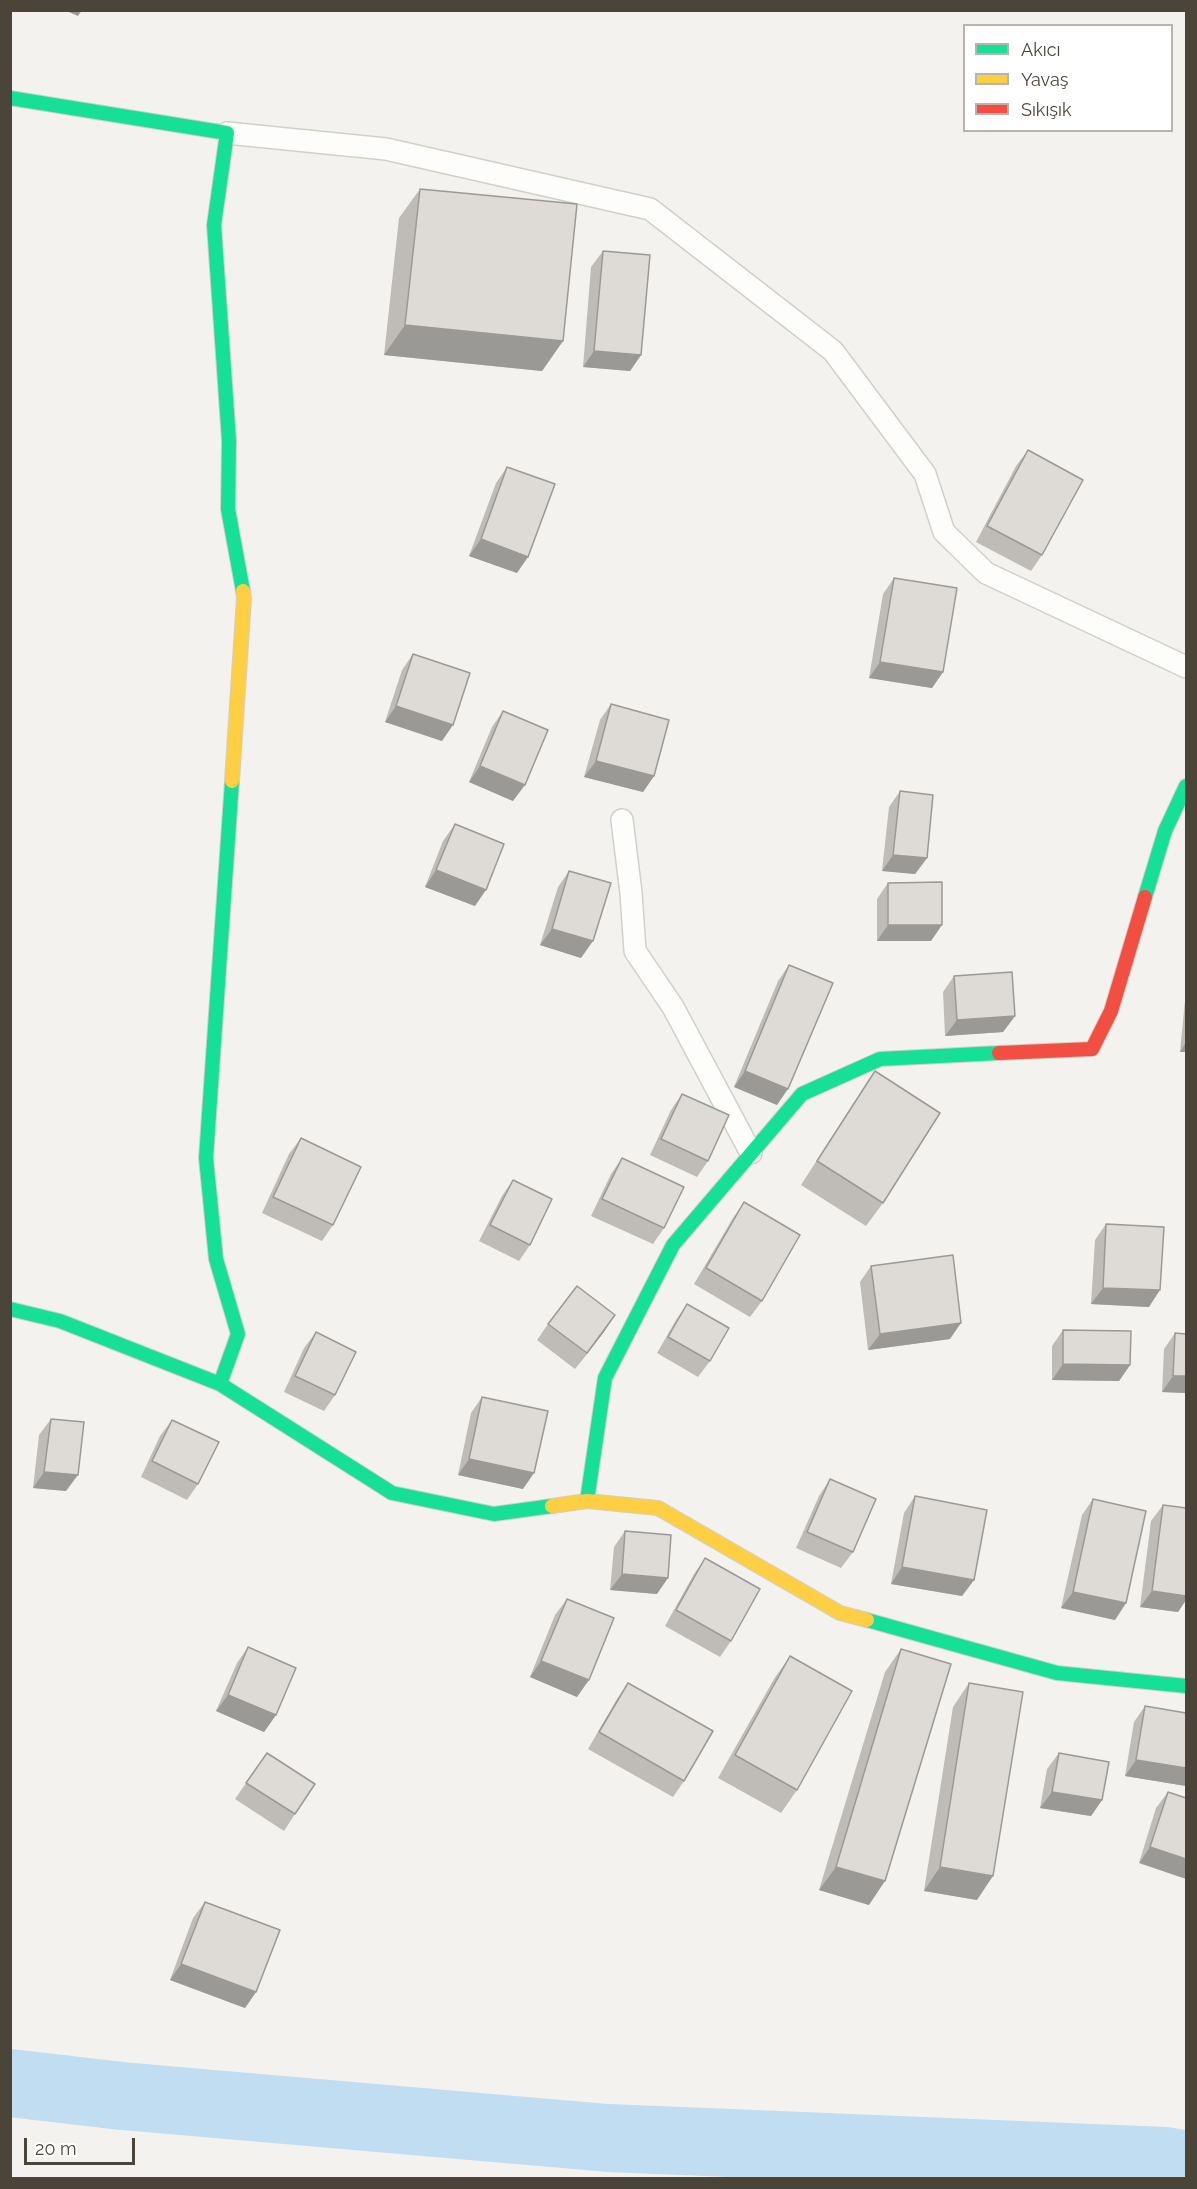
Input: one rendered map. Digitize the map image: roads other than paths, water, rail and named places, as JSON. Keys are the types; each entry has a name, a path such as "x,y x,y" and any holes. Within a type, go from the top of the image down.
{"street":[{"path":"10,98 227,133 214,225 229,441 228,509 244,598 206,1158 216,1259 238,1334 220,1384"},
{"path":"587,1502 605,1378 673,1245 802,1094 880,1059 1092,1048 1111,1011 1164,831 1186,786"},
{"path":"10,1309 60,1321 220,1384 392,1493 494,1514 587,1502 658,1508 840,1612 1057,1673 1186,1686"}],"lane":[{"path":"227,133 386,149 650,209 833,351 926,474 944,532 986,573 1186,667"},
{"path":"622,820 635,951 673,1007 752,1153"}],"waterway":[{"path":"10,2083 122,2096 608,2138 1165,2161 1186,2165"}]}
